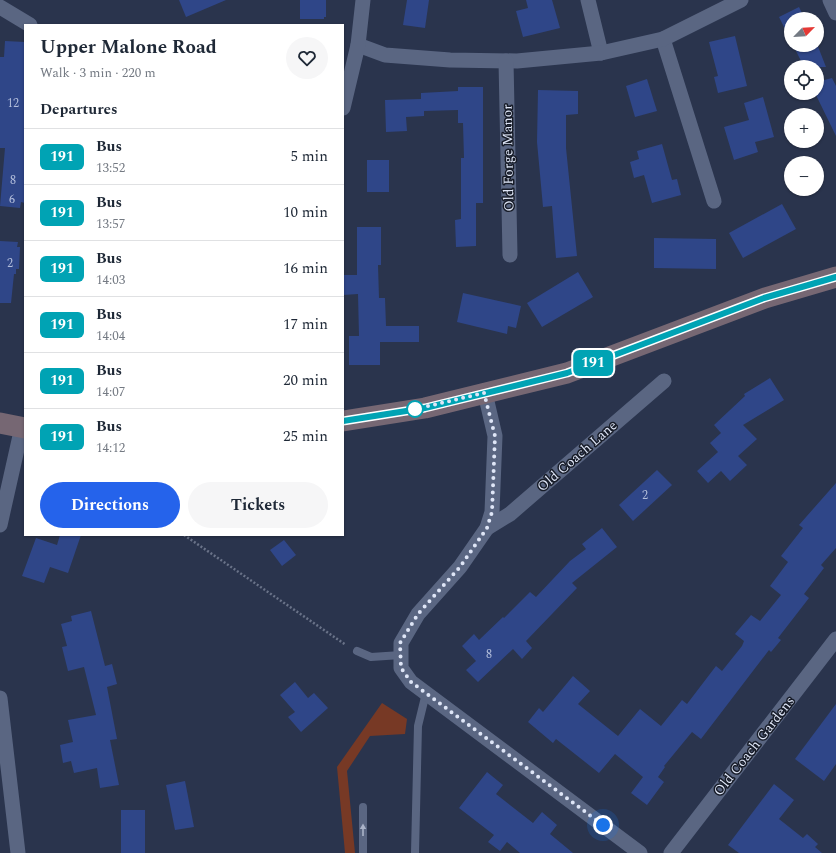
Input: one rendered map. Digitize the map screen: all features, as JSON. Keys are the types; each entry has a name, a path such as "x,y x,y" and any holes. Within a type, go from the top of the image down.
{"main road":[{"path":"344,421 425,408 567,373 764,298 836,277"},
{"path":"0,423 23,428"}],"street":[{"path":"344,104 358,45 363,0"},
{"path":"588,0 601,53"},
{"path":"358,45 385,56 506,61 601,53 663,39 741,0"},
{"path":"830,0 836,13"},
{"path":"0,7 28,24"},
{"path":"663,39 714,201"},
{"name":"Old Forge Manor","path":"506,61 510,255"},
{"name":"Old Coach Lane","path":"487,528 510,514 664,381"},
{"name":"Old Coach Lane","path":"401,655 400,643 418,614 460,567 487,528 492,512 495,436 484,393"},
{"path":"0,525 23,428"},
{"name":"Old Coach Gardens","path":"671,853 831,657 836,639"},
{"path":"401,655 401,668 411,682 640,853"},
{"path":"0,698 18,853"}],"lane":[{"path":"357,652 372,658 401,655"},
{"path":"415,853 418,726 426,693"},
{"path":"363,807 363,853"}],"path":[{"path":"185,536 357,652"}],"shaded area":[{"path":"382,703 407,719 405,734 370,736 347,771 355,853 345,853 337,767"}],"building":[{"path":"179,0 226,0 186,17"},
{"path":"300,0 326,0 326,17 324,17 324,19 300,19"},
{"path":"407,0 429,0 425,28 403,25"},
{"path":"526,0 552,0 560,28 523,37 516,11 528,8"},
{"path":"799,7 802,12 789,12"},
{"path":"784,14 784,27 779,17"},
{"path":"735,36 747,86 718,93 714,77 718,76 709,42"},
{"path":"5,41 24,42 24,203 21,202 20,208 0,206 5,148 0,148 0,57 4,57"},
{"path":"796,52 820,52 823,60 800,60"},
{"path":"832,78 836,86 836,136 824,111 824,108 822,108 818,100 824,100 824,80"},
{"path":"647,79 657,111 635,117 626,86"},
{"path":"458,87 483,87 483,203 476,203 476,246 456,247 455,220 461,219 461,158 464,158 463,123 458,123 458,110 424,111 424,116 406,117 407,131 386,132 385,100 421,99 421,93 458,91"},
{"path":"538,90 578,91 578,114 566,115 566,148 577,256 556,258 552,206 543,207 537,142"},
{"path":"763,97 774,137 755,142 758,152 734,160 724,127 749,120 744,103"},
{"path":"662,144 672,180 677,179 681,195 652,203 644,175 634,178 630,162 639,159 637,151"},
{"path":"367,160 389,160 389,192 367,192"},
{"path":"782,204 796,229 743,258 729,233"},
{"path":"357,227 381,227 381,265 378,265 379,298 385,298 386,326 419,326 419,342 380,342 380,365 349,365 349,336 359,336 358,294 344,295 344,275 357,275"},
{"path":"654,238 716,239 716,269 654,268"},
{"path":"0,241 18,242 17,247 20,247 19,269 16,269 16,274 14,274 11,303 0,303"},
{"path":"578,272 593,297 542,327 527,303"},
{"path":"463,293 521,306 516,328 508,326 507,334 457,322"},
{"path":"770,378 784,400 743,425 757,439 738,456 747,465 730,481 721,471 708,483 697,471 718,452 710,443 721,433 714,425 745,396 744,394"},
{"path":"657,470 672,485 633,521 619,505"},
{"path":"836,483 836,548 821,565 824,568 804,594 809,598 778,638 781,640 771,652 769,650 701,739 692,732 664,766 665,767 658,777 664,782 647,805 631,793 643,777 615,754 599,773 556,739 553,743 528,722 539,708 543,712 573,676 590,691 578,704 618,736 640,709 661,726 682,700 687,704 716,666 722,671 742,646 744,641 735,634 751,615 760,621 781,595 770,586 788,562 781,556 803,528 799,525"},
{"path":"602,528 617,547 572,583 577,588 526,641 532,648 522,659 513,649 478,682 466,670 476,661 462,646 474,634 479,640 530,592 536,597 570,561 586,549 582,544"},
{"path":"60,536 81,536 68,573 50,567 44,583 22,576 36,538 57,545"},
{"path":"284,540 296,555 282,566 270,550"},
{"path":"91,611 105,666 112,664 117,684 107,687 117,739 110,740 119,785 100,788 97,768 74,773 71,761 63,763 60,745 73,742 68,720 96,715 84,667 68,671 62,647 67,646 61,624 72,621 71,616"},
{"path":"295,682 308,698 314,693 328,708 301,732 288,717 295,712 280,695"},
{"path":"836,704 836,764 824,781 795,759"},
{"path":"487,772 503,785 496,794 533,823 542,812 557,825 550,834 573,853 520,853 507,842 500,851 488,842 494,835 459,808"},
{"path":"185,781 194,827 175,830 166,785"},
{"path":"774,784 794,800 779,819 803,838 807,834 818,844 815,847 822,853 739,853 728,845"},
{"path":"121,810 145,810 145,853 121,853"}],"bus line":[{"name":"191","path":"344,421 425,408 567,373 764,298 836,277"}],"route":[{"path":"415,409 411,410 425,408 484,393 495,436 495,461 492,512 487,528 460,567 418,614 400,643 401,668 411,682 603,825"}]}
